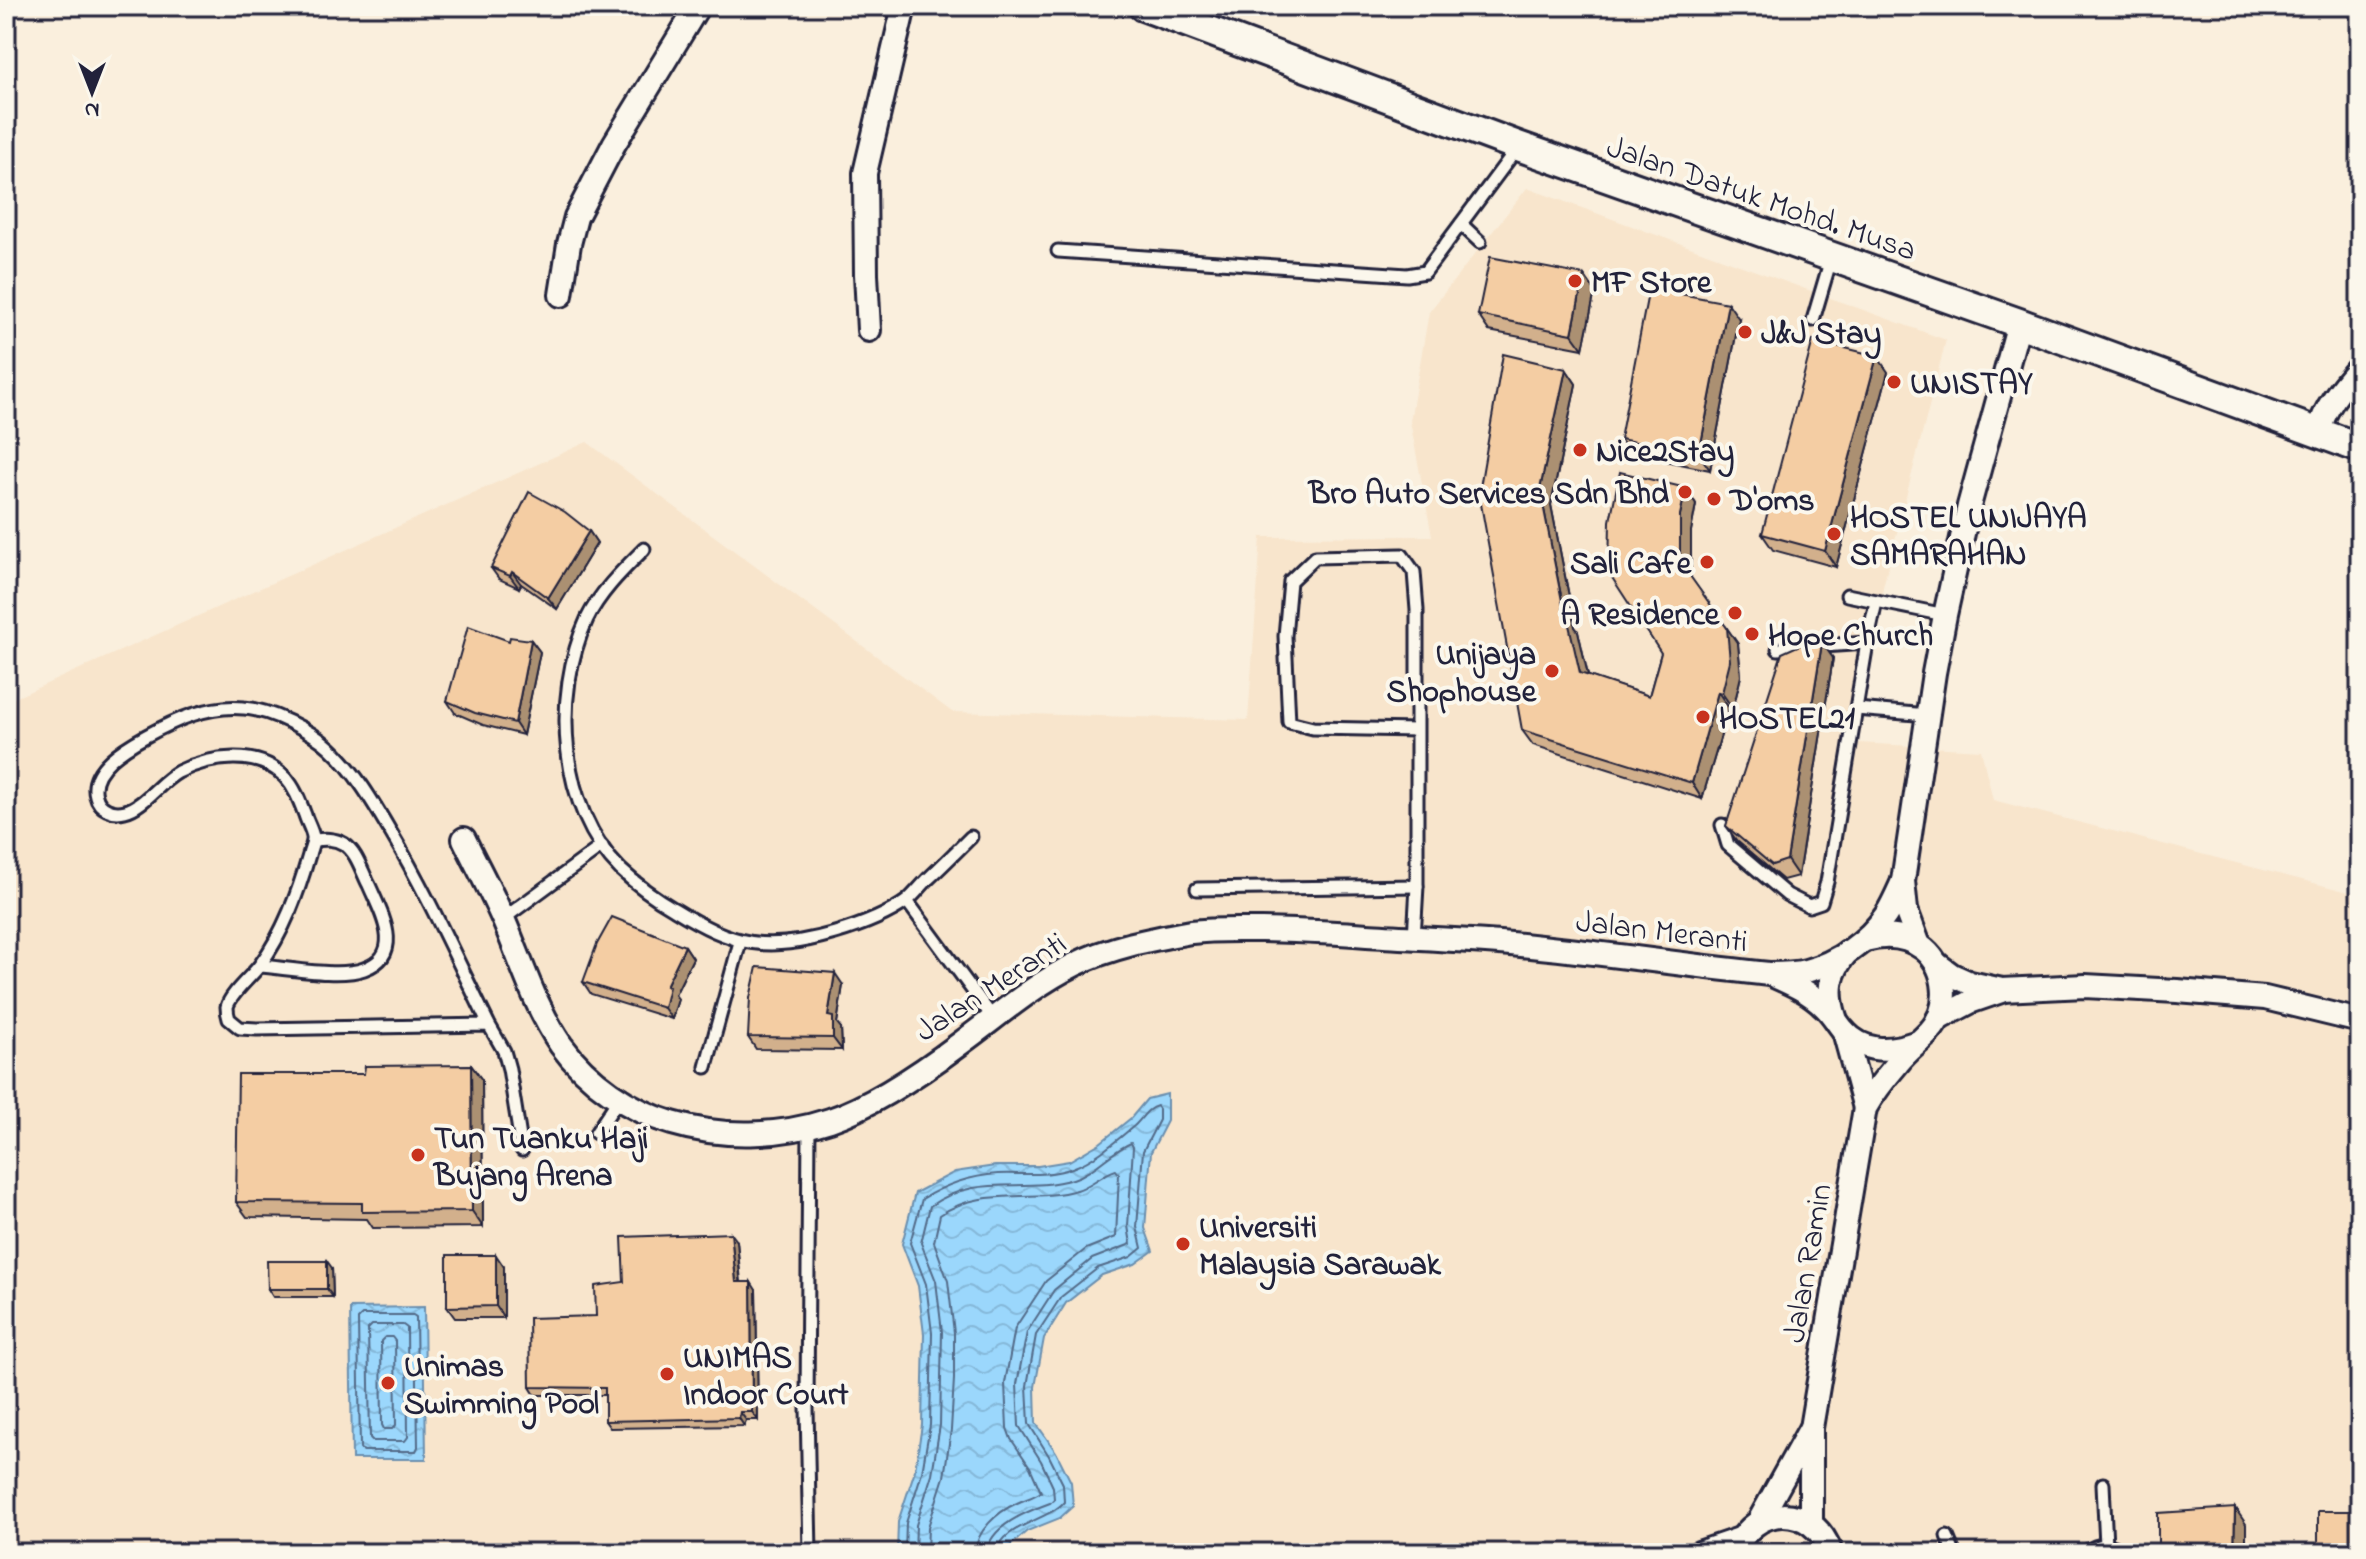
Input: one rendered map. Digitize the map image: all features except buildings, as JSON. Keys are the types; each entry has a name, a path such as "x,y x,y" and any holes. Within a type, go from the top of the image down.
{"street":[{"path":"561,295 576,217 614,144 698,6"},
{"path":"869,330 865,173 904,6"},
{"name":"Jalan Datuk Mohd. Musa","path":"1143,6 1518,146 2019,323 2360,448"},
{"path":"2019,323 1969,506 1934,673 1903,881 1906,910 1919,945 1952,975 1970,983 2002,990 2085,986 2265,998 2360,1021"},
{"path":"2318,433 2323,416 2360,366"},
{"name":"Jalan Meranti","path":"464,839 503,919 537,1005 563,1048 618,1100 664,1121 719,1134 746,1134 809,1125 841,1115 888,1091 960,1044 1051,977 1077,963 1140,943 1194,932 1312,931 1513,944 1769,974"},
{"path":"1865,1108 1830,1000 1830,981 1837,963 1887,913 1903,881"},
{"path":"1769,974 1808,971 1857,944 1879,936 1893,936 1919,945"},
{"path":"1865,1108 1874,1092 1938,1019 1944,991 1937,964"},
{"path":"1769,974 1807,992 1859,1043 1878,1049 1897,1049 1915,1043"},
{"path":"1938,1019 2002,990"},
{"name":"Jalan Ramin","path":"1811,1523 1811,1428 1865,1108"},
{"name":"Jalan Ramin","path":"1738,1546 1759,1521 1811,1428"},
{"path":"1759,1521 1786,1515 1811,1523 1823,1535 1831,1553"},
{"path":"1699,1553 1738,1546"}],"lane":[{"path":"1058,251 1407,275 1425,272 1518,146"},
{"path":"1461,224 1480,242"},
{"path":"1813,320 1832,257"},
{"path":"644,549 595,607 568,674 565,711 574,784 602,846 620,869 652,896 714,933 740,942 771,945 809,941 858,926 907,901 971,837"},
{"path":"1414,938 1417,886 1417,730 1417,610 1414,572 1402,555 1315,557 1290,581 1285,636 1289,722 1313,728 1417,730"},
{"path":"1847,595 1945,615"},
{"path":"1722,825 1728,845 1787,895 1809,906 1821,902 1876,602"},
{"path":"1778,649 1867,643"},
{"path":"489,1025 240,1028 229,1019 227,1007 276,941 293,903 314,840 298,797 287,779 273,767 259,761 230,758 196,765 164,781 134,807 121,812 108,810 97,801 94,786 97,777 121,752 174,722 223,708 260,711 313,735 331,748 383,818 412,868 504,1051 522,1150"},
{"path":"1856,709 1927,723"},
{"path":"260,966 344,973 362,970 378,962 384,954 388,944 385,920 356,858 342,843 331,839 314,840"},
{"path":"503,919 602,846"},
{"path":"1197,889 1417,886"},
{"path":"907,901 993,1018"},
{"path":"706,1067 740,942"},
{"path":"596,1133 618,1100"},
{"path":"809,1125 807,1408 810,1553"},
{"path":"2103,1484 2106,1545"},
{"path":"1947,1536 1954,1553"},
{"path":"2084,1553 2094,1546 2106,1545 2123,1553"}],"shaded area":[{"name":"Universiti Malaysia Sarawak","path":"1527,188 1946,340 1883,587 1859,743 1981,750 1993,800 2360,895 2360,1553 6,1553 6,702 587,442 952,712 1248,720 1261,537 1432,536 1410,421 1429,312"}],"water":[{"path":"1167,1094 1167,1121 1151,1152 1145,1228 1153,1251 1135,1264 1102,1275 1066,1303 1044,1338 1035,1387 1036,1423 1056,1452 1071,1482 1073,1506 1060,1518 1027,1531 1002,1553 897,1553 898,1522 915,1470 922,1425 924,1334 918,1286 902,1244 915,1193 955,1172 1069,1161 1100,1143 1131,1118 1147,1099"},
{"name":"Unimas Swimming Pool","path":"424,1307 426,1459 352,1459 350,1308"}],"place":[{"name":"MF Store","path":"1575,281"},
{"name":"J&J Stay","path":"1745,332"},
{"name":"UNISTAY","path":"1894,382"},
{"name":"Nice2Stay","path":"1580,450"},
{"name":"Bro Auto Services Sdn Bhd","path":"1685,492"},
{"name":"D'oms","path":"1714,499"},
{"name":"HOSTEL UNIJAYA SAMARAHAN","path":"1834,534"},
{"name":"Sali Cafe","path":"1707,562"},
{"name":"A Residence","path":"1735,613"},
{"name":"Hope Church","path":"1752,634"},
{"name":"Unijaya Shophouse","path":"1552,671"},
{"name":"HOSTEL21","path":"1703,717"},
{"name":"Tun Tuanku Haji Bujang Arena","path":"418,1155"},
{"name":"Universiti Malaysia Sarawak","path":"1183,1244"},
{"name":"UNIMAS Indoor Court","path":"667,1374"},
{"name":"Unimas Swimming Pool","path":"388,1383"}]}
